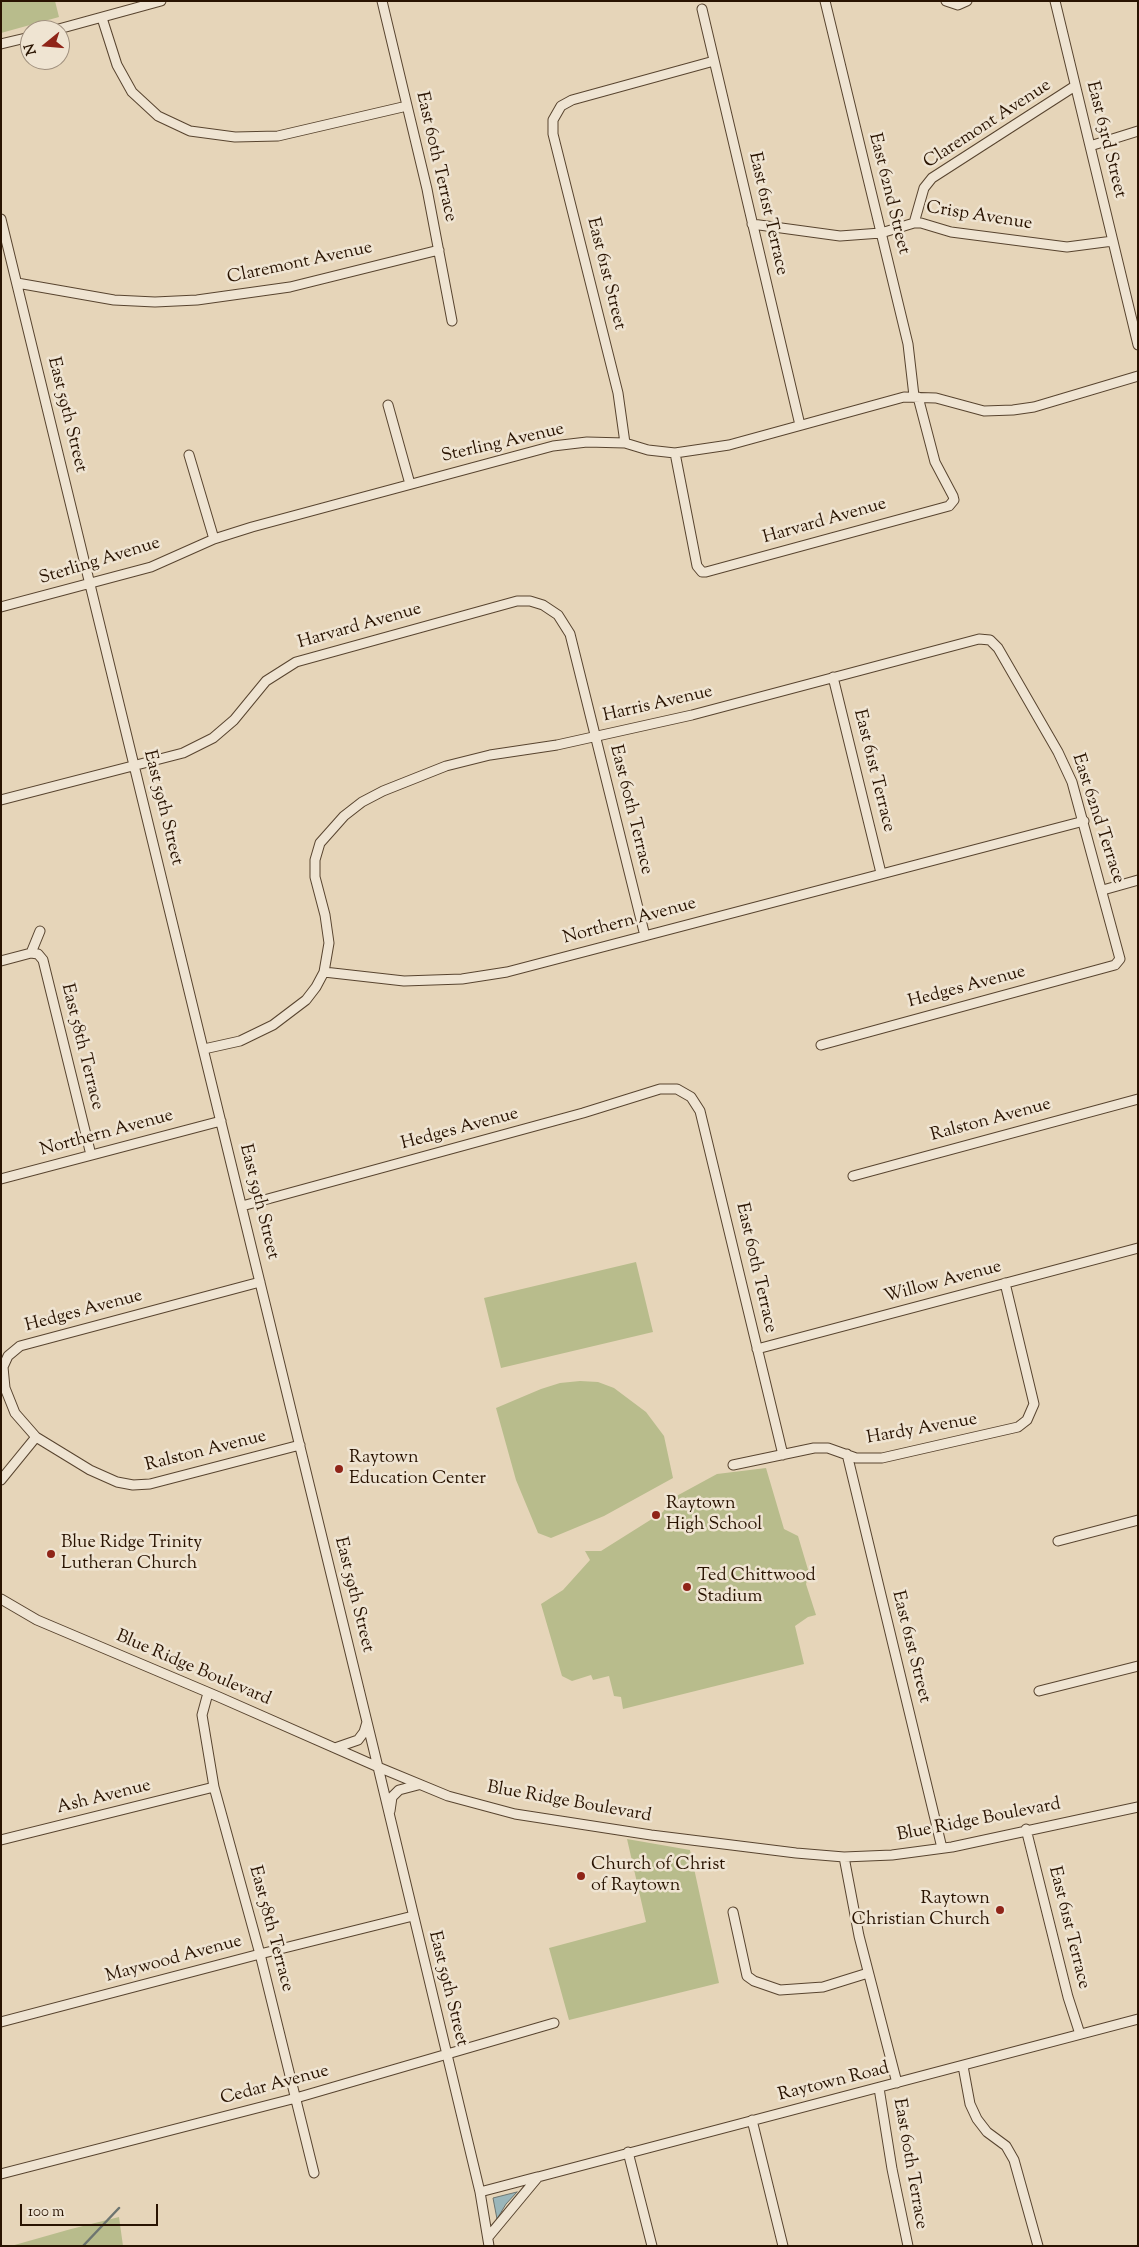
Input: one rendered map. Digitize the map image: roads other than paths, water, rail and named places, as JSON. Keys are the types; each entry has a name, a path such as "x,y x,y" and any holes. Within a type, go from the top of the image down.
{"street":[{"path":"70,26 161,1"},
{"name":"East 60th Terrace","path":"382,1 439,250 452,321"},
{"name":"East 62nd Street","path":"825,1 908,344 916,397 935,462 954,500"},
{"path":"949,3 958,5 966,1"},
{"name":"East 63rd Street","path":"1055,1 1138,345"},
{"name":"East 61st Terrace","path":"702,9 800,425"},
{"path":"102,18 117,65 132,92 158,116 190,131 235,137 278,136 407,106"},
{"path":"1,44 20,39"},
{"name":"East 61st Street","path":"625,444 618,393 553,134 553,120 561,106 572,100 714,61"},
{"name":"Claremont Avenue","path":"914,222 924,188 932,178 1075,86"},
{"path":"1090,146 1138,131"},
{"name":"East 59th Street","path":"1,219 222,1121 480,2192"},
{"name":"Crisp Avenue","path":"752,224 840,236 881,233 914,222 951,232 1067,247 1113,241"},
{"name":"Claremont Avenue","path":"17,283 114,300 155,302 197,300 290,287 439,250"},
{"name":"Sterling Avenue","path":"1,607 152,567 214,539 252,527 553,446 587,442 625,444 648,450 675,453 729,445 904,397 936,398 984,411 1013,410 1034,407 1138,376"},
{"path":"388,405 410,484"},
{"name":"Harvard Avenue","path":"675,453 698,566 702,572 950,506 954,500"},
{"path":"189,454 214,539"},
{"name":"Harvard Avenue","path":"1,800 183,752 213,738 234,720 266,681 296,662 517,601 530,601 543,605 552,611"},
{"name":"East 60th Terrace","path":"552,611 558,615 570,634 645,936"},
{"name":"Harris Avenue","path":"324,972 329,943 316,877 315,860 320,843 337,823 362,802 376,795 446,766 490,755 557,745 692,714 978,639 990,640 994,644"},
{"name":"East 62nd Terrace","path":"994,644 1058,752 1072,782 1103,890 1120,959"},
{"name":"East 61st Terrace","path":"833,677 881,873"},
{"name":"Northern Avenue","path":"324,972 404,981 462,980 506,972 1084,821"},
{"path":"1103,890 1138,880"},
{"path":"1,961 31,953 40,931"},
{"name":"East 58th Terrace","path":"31,953 38,954 43,960 91,1155"},
{"name":"Hedges Avenue","path":"821,1045 1116,965 1120,959"},
{"path":"204,1049 240,1041 273,1025 306,1000 324,972"},
{"name":"Hedges Avenue","path":"242,1206 583,1113 660,1089 677,1089 686,1094"},
{"name":"East 60th Terrace","path":"686,1094 691,1097 700,1111 782,1455"},
{"name":"Ralston Avenue","path":"853,1176 1138,1099"},
{"name":"Northern Avenue","path":"1,1179 222,1121"},
{"name":"Willow Avenue","path":"757,1349 1138,1248"},
{"name":"Hedges Avenue","path":"36,1437 16,1413 5,1388 3,1367 13,1350 20,1346 260,1282"},
{"name":"Hardy Avenue","path":"733,1465 814,1448 828,1448 856,1458 882,1458 1011,1430 1027,1420 1034,1404 1005,1283"},
{"path":"1,1480 36,1437"},
{"name":"Ralston Avenue","path":"36,1437 90,1470 117,1482 133,1486 150,1484 300,1445"},
{"name":"East 61st Street","path":"847,1454 942,1848"},
{"path":"1058,1541 1137,1521"},
{"name":"Blue Ridge Boulevard","path":"1,1599 36,1620 208,1692 378,1767 448,1796 515,1814 651,1835 796,1853 877,1856 942,1848 1138,1807"},
{"path":"1039,1691 1138,1666"},
{"name":"East 58th Terrace","path":"208,1692 202,1715 214,1787 260,1954 314,2173"},
{"path":"335,1748 358,1740 364,1732 367,1722"},
{"path":"389,1816 392,1797 399,1790 420,1784"},
{"name":"Ash Avenue","path":"1,1840 214,1787"},
{"name":"East 61st Terrace","path":"1026,1829 1068,1997 1080,2034"},
{"name":"East 60th Terrace","path":"844,1856 868,1973 897,2084"},
{"path":"733,1912 747,1976 754,1981 780,1990 823,1987 868,1973"},
{"name":"Maywood Avenue","path":"1,2022 413,1916"},
{"name":"Raytown Road","path":"480,2192 628,2152 897,2084 1138,2019"},
{"name":"Cedar Avenue","path":"1,2174 296,2098 447,2056 456,2051 554,2023"},
{"path":"963,2066 970,2104 977,2119 987,2132 1006,2146 1014,2160 1038,2246"},
{"name":"East 60th Terrace","path":"879,2088 892,2169 908,2246"},
{"path":"752,2120 783,2246"},
{"path":"628,2152 652,2246"},
{"path":"489,2236 538,2177"},
{"path":"480,2192 489,2236 489,2246"}],"water":[{"path":"517,2192 506,2204 497,2219 493,2198"}],"waterway":[{"path":"83,2246 119,2208"}],"place":[{"name":"Raytown Education Center","path":"339,1469"},
{"name":"Raytown High School","path":"656,1515"},
{"name":"Blue Ridge Trinity Lutheran Church","path":"51,1554"},
{"name":"Ted Chittwood Stadium","path":"687,1587"},
{"name":"Church of Christ of Raytown","path":"581,1876"},
{"name":"Raytown Christian Church","path":"1000,1910"}]}
